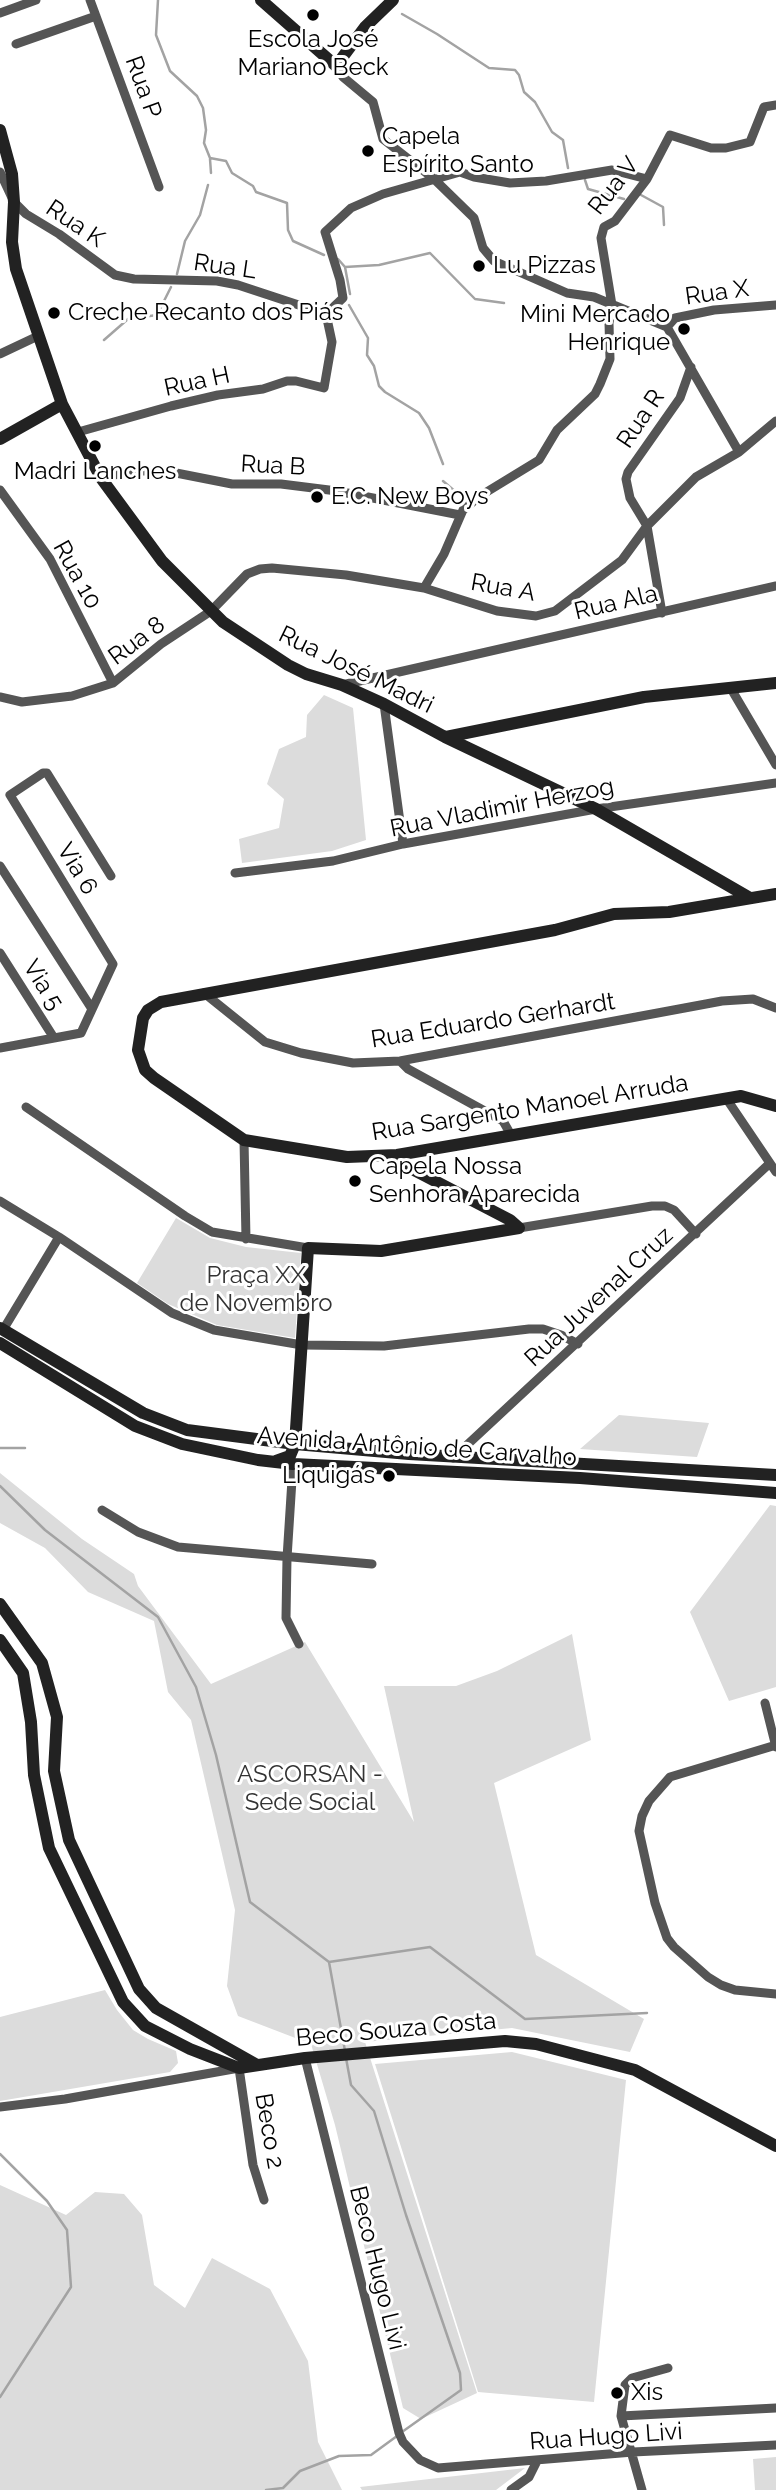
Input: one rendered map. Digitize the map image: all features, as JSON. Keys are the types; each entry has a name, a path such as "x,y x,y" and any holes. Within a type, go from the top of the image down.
{"street":[{"path":"0,13 36,0"},
{"name":"Rua P","path":"90,0 159,187"},
{"path":"261,0 373,102 383,139 434,178 475,219 483,248 494,261 567,292 594,297 667,327 739,452"},
{"path":"336,66 365,27 393,0"},
{"path":"16,44 96,16"},
{"name":"Rua V","path":"612,305 601,238 604,227 614,221 647,179 670,135 711,148 726,148 750,142 764,107 776,105"},
{"name":"Rua José Madri","path":"0,130 8,154 14,202 12,242 16,269 62,404 102,478 162,561 211,611 245,638 289,665 384,704 445,737 596,808 750,898"},
{"path":"326,314 343,298 340,280 325,236 327,228 351,208 383,194 460,172 510,183 546,181 611,170 647,179"},
{"path":"0,172 14,202"},
{"name":"Rua K","path":"14,202 26,214 59,234 115,275"},
{"name":"Rua L","path":"115,275 134,279 217,281 238,285 326,314"},
{"path":"424,588 444,554 460,515 480,496 538,460 557,430 595,394 610,359 609,323 612,305"},
{"name":"Rua X","path":"667,327 675,318 714,310 776,305"},
{"name":"Rua H","path":"78,432 171,406 218,395 263,389 287,381 324,388 332,342 326,314"},
{"path":"0,354 38,336"},
{"name":"Rua R","path":"662,613 647,526 627,488 628,472 680,398 691,367"},
{"path":"0,439 62,404"},
{"name":"Rua A","path":"211,611 247,574 272,568 346,575 424,588 497,611 536,616 555,611 622,560 647,526 696,477 739,452 776,421"},
{"name":"Rua B","path":"102,478 131,471 166,471 232,484 281,484 337,491 460,515"},
{"name":"Rua 10","path":"0,490 50,559 113,684"},
{"name":"Rua Ala","path":"342,685 776,586"},
{"name":"Rua 8","path":"0,697 22,702 72,696 113,684 161,644 211,611"},
{"path":"445,737 644,698 776,682"},
{"path":"730,687 776,765"},
{"path":"384,704 403,844"},
{"name":"Via 6","path":"92,1009 113,964 9,795 43,773 47,774 111,876"},
{"name":"Rua Vladimir Herzog","path":"235,873 333,861 403,844 596,808 776,783"},
{"path":"0,866 92,1009 81,1033 0,1048"},
{"path":"204,993 555,930 614,914 669,912 776,894"},
{"name":"Via 5","path":"0,953 54,1038"},
{"name":"Rua Eduardo Gerhardt","path":"204,993 265,1042 301,1053 354,1063 400,1061 722,1001 753,999 776,1008"},
{"name":"Rua Sargento Manoel Arruda","path":"204,993 161,1002 148,1010 143,1018 138,1050 145,1070 154,1078 244,1140 347,1157 397,1155 741,1096 776,1106"},
{"path":"400,1061 408,1069 503,1121 511,1135"},
{"path":"726,1098 773,1168"},
{"path":"26,1107 185,1216 212,1232 246,1239 308,1248 380,1251 652,1206 665,1206 674,1210 696,1234"},
{"path":"244,1140 246,1239"},
{"path":"397,1155 410,1168 510,1220 519,1228"},
{"name":"Rua Juvenal Cruz","path":"453,1458 696,1234 773,1168"},
{"path":"0,1201 173,1313 214,1330 302,1345 384,1346 529,1328 552,1332 578,1344"},
{"path":"1,1333 59,1237"},
{"path":"273,1462 290,1456 295,1444 308,1248"},
{"name":"Avenida Antônio de Carvalho","path":"1,1333 143,1413 187,1430 295,1444 453,1458 776,1475"},
{"name":"Avenida Antônio de Carvalho","path":"1,1333 135,1426 182,1444 293,1464 580,1478 776,1493"},
{"path":"299,1644 286,1618 293,1464 300,1450 318,1446"},
{"path":"102,1510 138,1532 178,1547 372,1564"},
{"path":"0,1604 42,1663 57,1717 54,1771 69,1840 139,1989 156,2008 257,2065"},
{"path":"0,1640 23,1672 31,1722 34,1775 49,1848 123,2002 145,2026 190,2049 239,2068"},
{"path":"765,1703 776,1746 670,1777 649,1801 639,1831 655,1903 667,1938 674,1947 721,1985 735,1990 776,1994"},
{"path":"34,1775 54,1771"},
{"name":"Beco Souza Costa","path":"0,2108 305,2058 505,2041 536,2044 635,2070 776,2146"},
{"name":"Beco Hugo Livi","path":"305,2058 398,2432 403,2442 420,2460 438,2468"},
{"name":"Beco 2","path":"239,2068 253,2165 264,2200"},
{"path":"642,2490 621,2416 627,2381 668,2368"},
{"path":"621,2416 776,2408"},
{"name":"Rua Hugo Livi","path":"438,2468 633,2452 776,2445"},
{"path":"511,2490 529,2477 537,2461"}],"green space":[{"path":"324,695 353,708 366,840 332,851 242,863 239,839 279,828 284,799 267,784 279,749 306,737 307,715"},
{"name":"Praça XX de Novembro","path":"176,1218 210,1238 246,1247 301,1253 295,1338 217,1325 168,1304 137,1283"},
{"path":"619,1415 709,1423 697,1457 580,1449"},
{"name":"ASCORSAN - Sede Social","path":"0,1473 82,1539 134,1574 138,1586 211,1684 305,1642 414,1822 384,1686 456,1686 497,1671 572,1634 591,1740 494,1783 536,1955 644,2019 630,2052 512,2028 365,2042 477,2393 421,2419 403,2408 335,2125 311,2044 238,2016 227,1986 235,1910 191,1720 168,1692 154,1621 88,1592 45,1548 0,1523"},
{"path":"770,1505 776,1506 776,1687 729,1701 690,1612"},
{"path":"105,1990 133,2030 176,2051 178,2063 170,2072 0,2101 0,2017"},
{"path":"512,2052 626,2080 594,2402 478,2392 375,2064"},
{"path":"0,2185 66,2215 95,2192 124,2194 142,2215 154,2285 185,2308 212,2258 270,2289 308,2361 318,2442 342,2490 0,2490"},
{"path":"776,2457 776,2490 755,2490 753,2459"},
{"path":"525,2468 496,2490 362,2490 360,2487"}],"waterway":[{"path":"158,0 156,35 170,71 197,96 203,108 206,130 204,143 210,158 226,161 232,173 253,186 256,192 287,203 288,230 293,241 324,255"},
{"path":"402,14 489,68 515,70 524,92 535,102 552,132 563,140 568,168"},
{"path":"210,159 211,173"},
{"path":"585,180 588,189 624,199"},
{"path":"177,274 185,241 200,215 208,185"},
{"path":"641,195 663,207 664,225"},
{"path":"345,267 379,265 430,253 475,299 504,303"},
{"path":"338,259 345,267 350,294"},
{"path":"104,340 128,319 157,315 171,287"},
{"path":"349,305 368,338 367,355 374,366 379,386 419,413 429,428 443,464"},
{"path":"443,481 457,493"},
{"path":"0,1448 25,1448"},
{"path":"0,1486 45,1530 158,1617 196,1687 216,1755 250,1902 329,1962 345,2051"},
{"path":"329,1962 430,1947 525,2019 647,2013"},
{"path":"346,2058 351,2085 374,2111 460,2373 461,2390 402,2432"},
{"path":"0,2154 47,2201 67,2230 71,2287 0,2397"},
{"path":"266,2490 283,2488 300,2471 339,2456 371,2455 397,2436"}],"place":[{"name":"Escola José Mariano Beck","path":"313,15"},
{"name":"Capela Espírito Santo","path":"368,151"},
{"name":"Lu Pizzas","path":"479,266"},
{"name":"Creche Recanto dos Piás","path":"54,313"},
{"name":"Mini Mercado Henrique","path":"684,329"},
{"name":"Madri Lanches","path":"95,446"},
{"name":"E.C. New Boys","path":"317,497"},
{"name":"Capela Nossa Senhora Aparecida","path":"355,1181"},
{"name":"Liquigás","path":"389,1476"},
{"name":"Xis","path":"617,2393"}]}
